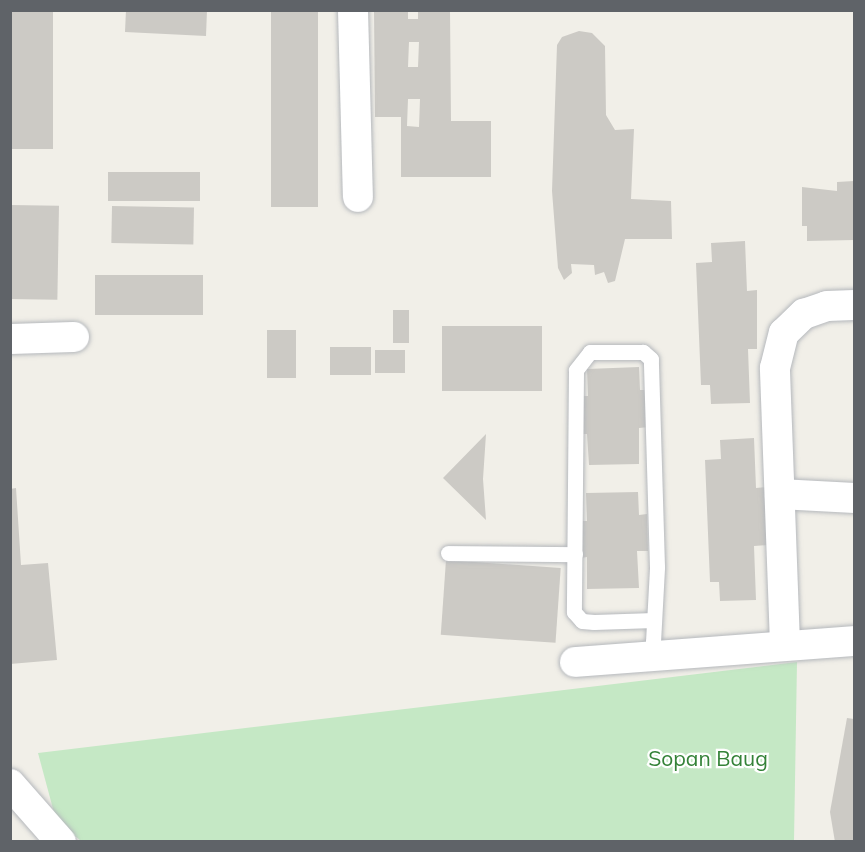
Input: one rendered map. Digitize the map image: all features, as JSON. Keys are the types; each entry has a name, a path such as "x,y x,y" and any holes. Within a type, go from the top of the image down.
{"street":[{"path":"353,10 358,197"},
{"path":"785,644 775,368 784,333 804,314 827,306 855,305"},
{"path":"10,339 74,337"},
{"path":"780,494 855,498"},
{"path":"575,662 855,640"},
{"path":"10,784 61,842"}],"lane":[{"path":"653,656 657,567 651,359 643,352 590,352 576,370 574,612 582,621 654,620"},
{"path":"448,553 575,554"}],"green space":[{"name":"Sopan Baug","path":"797,662 794,841 81,841 56,820 38,753"}],"building":[{"path":"10,10 53,10 53,149 10,149"},
{"path":"126,10 207,10 206,36 125,32"},
{"path":"271,10 318,10 318,207 271,207"},
{"path":"374,10 408,10 408,19 418,19 418,10 450,10 451,121 491,121 491,177 401,177 401,117 375,117","holes":["409,42 419,42 418,67 408,67","408,99 420,99 419,127 407,126"]},
{"path":"579,31 592,33 605,46 606,115 615,130 634,129 631,199 671,201 672,239 625,239 615,281 608,283 604,272 595,275 594,265 571,264 572,273 564,280 558,268 552,191 557,45 562,37"},
{"path":"108,172 200,172 200,201 108,201"},
{"path":"854,181 854,240 807,241 807,226 802,226 802,187 837,191 837,182"},
{"path":"10,205 59,206 57,300 10,299"},
{"path":"112,206 194,207 193,244 111,243"},
{"path":"745,241 747,291 757,290 757,349 748,349 750,403 711,404 710,385 701,385 696,263 712,262 711,243"},
{"path":"95,275 203,275 203,315 95,315"},
{"path":"393,310 409,310 409,343 393,343"},
{"path":"442,326 542,326 542,391 442,391"},
{"path":"267,330 296,330 296,378 267,378"},
{"path":"330,347 371,347 371,375 330,375"},
{"path":"375,350 405,350 405,373 375,373"},
{"path":"639,367 640,390 648,390 649,427 639,428 639,464 589,465 587,434 582,434 581,396 588,396 587,369"},
{"path":"486,434 483,479 486,520 443,478"},
{"path":"754,438 756,488 766,487 769,545 754,546 756,600 720,601 719,582 710,582 705,460 721,459 720,440"},
{"path":"16,488 21,565 48,563 57,660 10,664 10,489"},
{"path":"638,492 639,515 647,514 648,551 637,551 639,588 587,589 587,557 581,558 580,521 587,521 586,493"},
{"path":"446,560 561,568 555,643 441,635"},
{"path":"847,718 854,719 854,842 835,842 830,812"}]}
